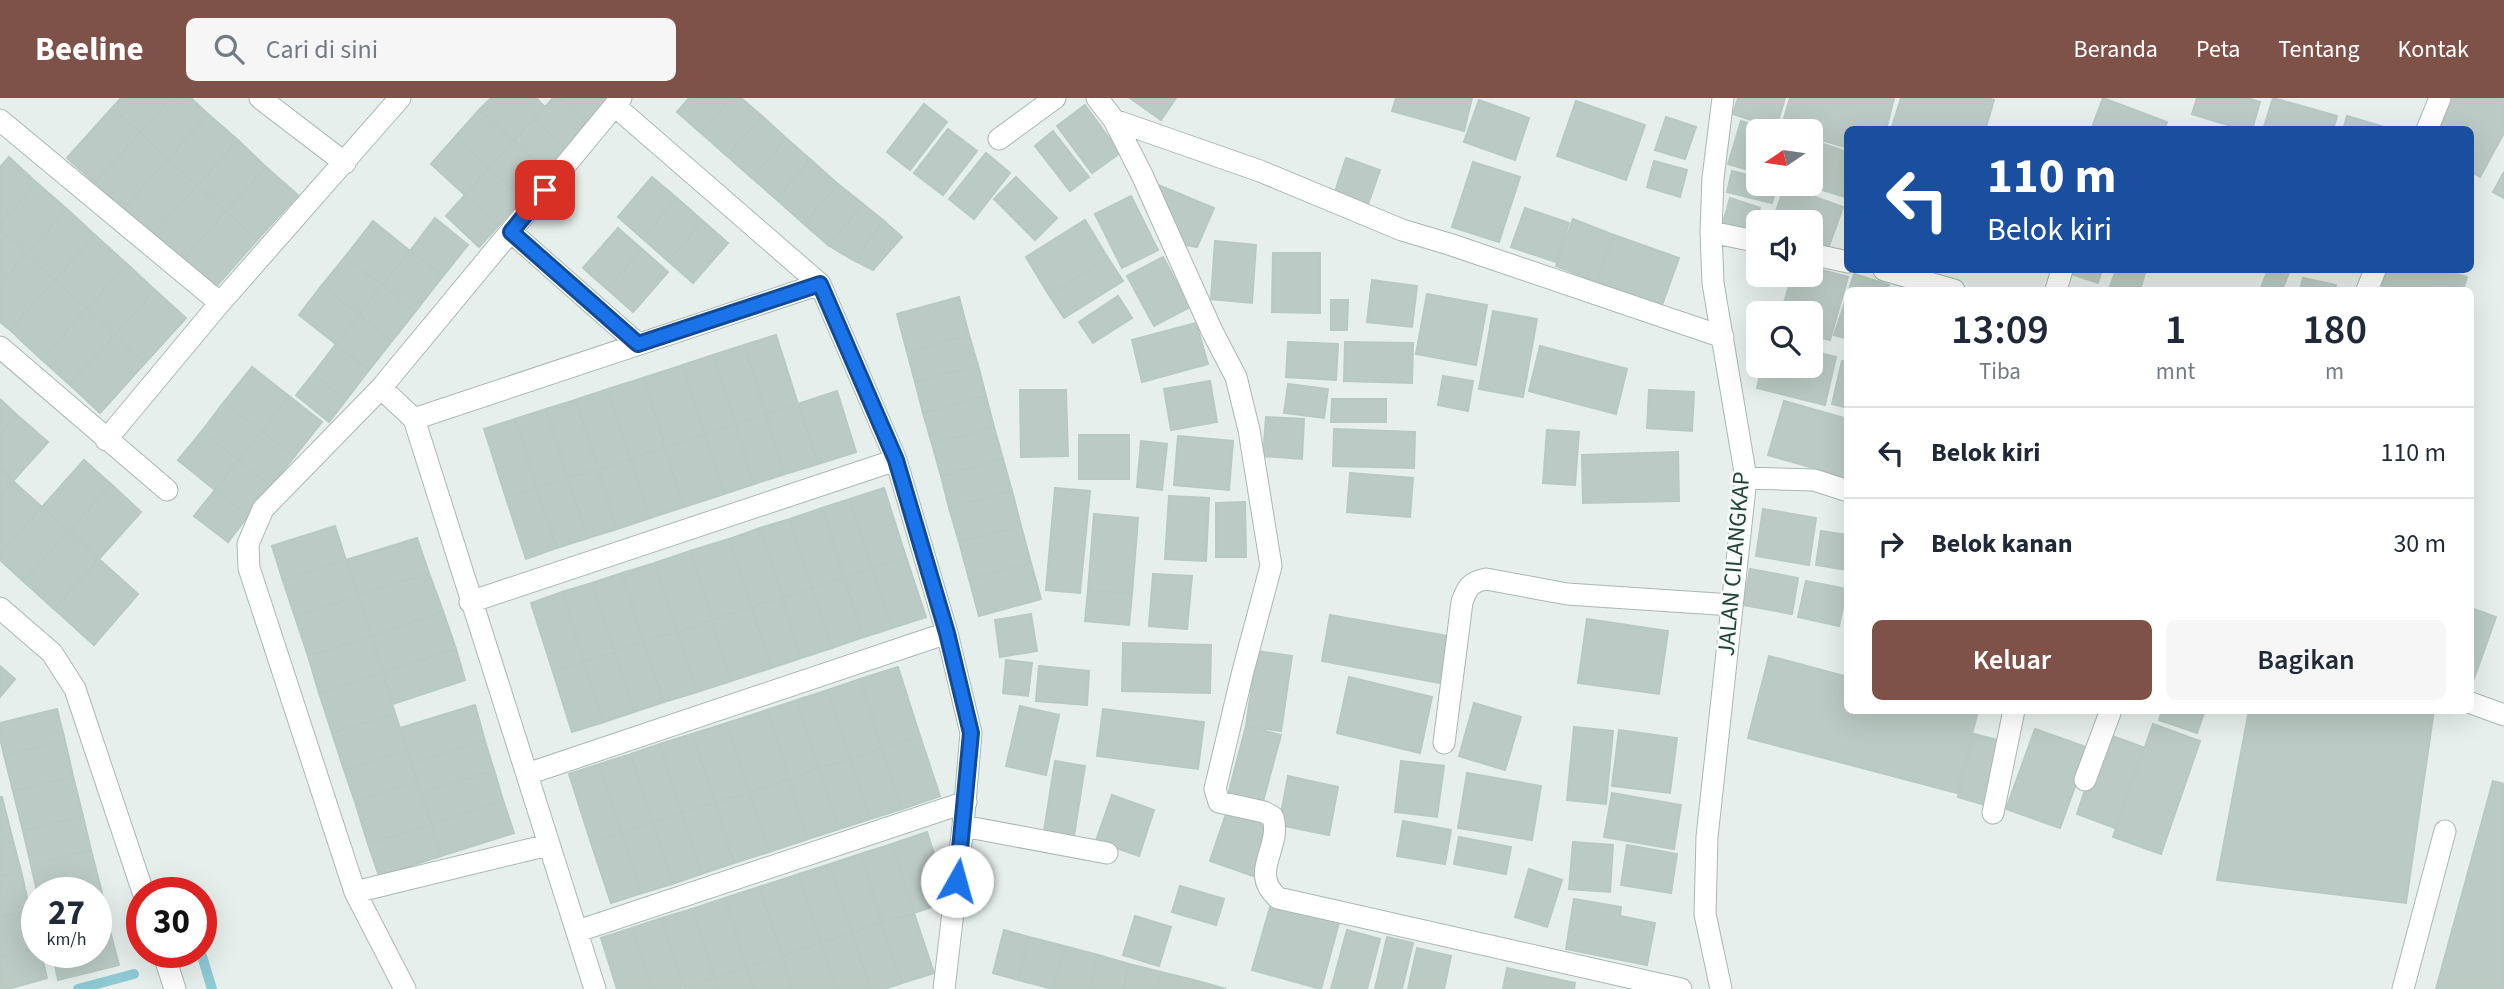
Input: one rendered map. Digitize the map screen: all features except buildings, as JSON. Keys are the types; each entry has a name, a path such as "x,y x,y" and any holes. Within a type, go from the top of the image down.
{"street":[{"path":"260,98 345,163"},
{"path":"106,440 220,303 400,98"},
{"path":"999,139 1055,98"},
{"path":"1097,98 1114,120 1142,175 1212,331 1236,377 1249,430 1271,566 1242,671 1215,789 1219,802 1264,811 1273,817 1275,826 1264,879 1268,889 1278,898 1681,989"},
{"name":"JALAN CILANGKAP","path":"1721,989 1705,914 1707,837 1746,478 1713,284 1710,232 1713,178 1723,98"},
{"path":"2429,126 2440,98"},
{"path":"405,989 355,892 249,568 248,544 263,509 381,388 618,102 820,284 896,460 947,633 971,733 966,802 944,989"},
{"path":"0,120 220,303"},
{"path":"1114,120 1260,171 1402,230 1723,337"},
{"path":"511,232 638,344"},
{"path":"1710,232 1746,240"},
{"path":"1823,257 1844,261"},
{"path":"1894,273 1944,287"},
{"path":"414,419 820,284"},
{"path":"0,347 167,490"},
{"path":"381,388 414,419 595,989"},
{"path":"470,602 896,460"},
{"path":"1746,478 1814,480 1844,490"},
{"path":"1444,743 1462,602 1467,587 1475,581 1486,579 1567,594 1732,605"},
{"path":"0,608 52,653 75,689 138,877"},
{"path":"527,775 947,633"},
{"path":"2474,704 2504,715"},
{"path":"1993,813 2013,714"},
{"path":"2085,780 2110,714"},
{"path":"578,931 966,802"},
{"path":"963,826 1107,853"},
{"path":"2403,989 2445,831"},
{"path":"355,892 548,845"},
{"path":"168,968 175,989"}],"waterway":[{"path":"206,968 212,989"},
{"path":"78,989 134,974"}],"route":[{"path":"545,190 511,232 638,344 820,284 896,460 947,633 971,733 957,881"}]}
